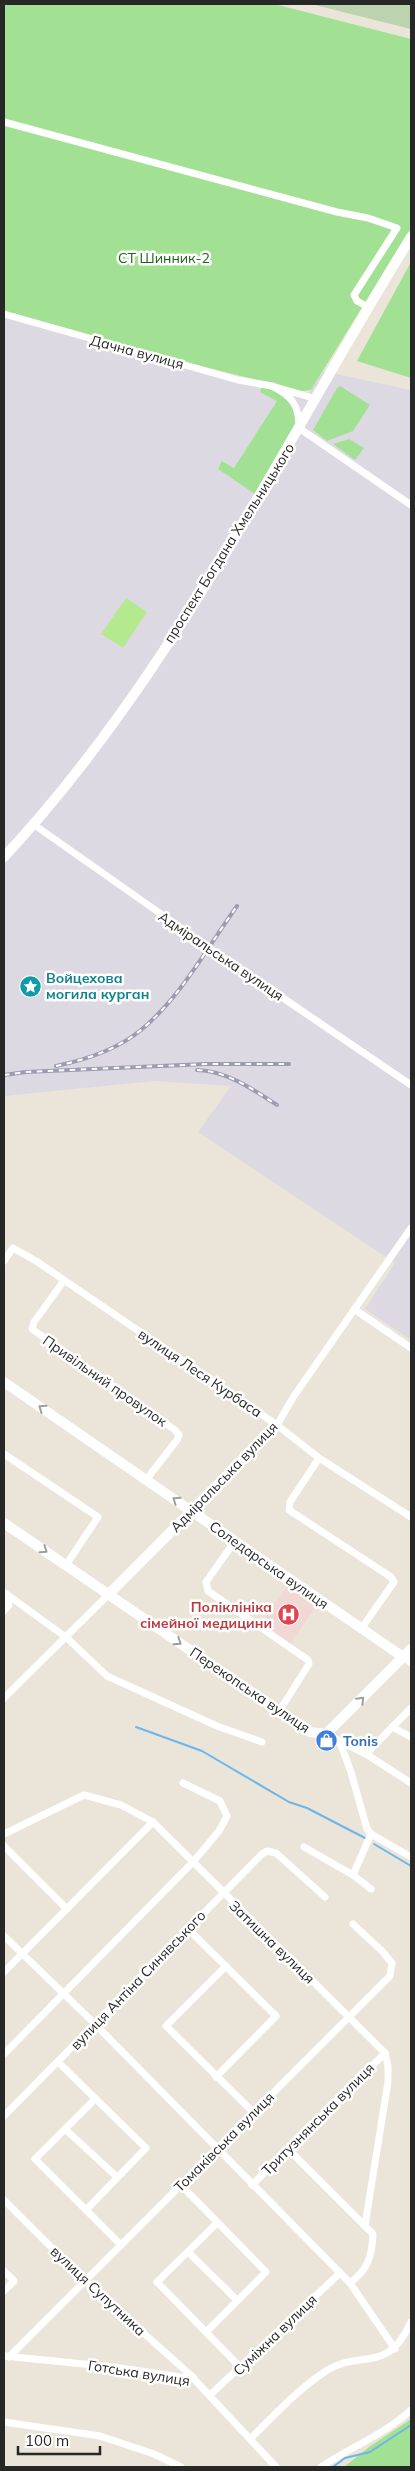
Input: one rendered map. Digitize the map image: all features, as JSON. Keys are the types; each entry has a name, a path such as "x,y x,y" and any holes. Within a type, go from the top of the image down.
{"street":[{"path":"4,122 337,212 368,218 397,228 354,295 357,301 368,307"},
{"name":"проспект Богдана Хмельницького","path":"4,856 95,749 175,632 219,564 368,307 411,237"},
{"name":"Дачна вулиця","path":"4,314 229,378 272,386 316,399"},
{"path":"272,386 288,394 299,415 299,428 411,505"},
{"name":"Адміральська вулиця","path":"33,824 232,964 411,1085"},
{"name":"Адміральська вулиця","path":"4,1698 67,1638 277,1425 294,1396 411,1228"},
{"name":"вулиця Леся Курбаса","path":"4,1261 12,1248 36,1261 63,1282 277,1425 319,1458 411,1517"},
{"name":"Привільний провулок","path":"63,1282 34,1322 32,1329 175,1430 179,1435 146,1480"},
{"path":"354,1309 411,1348"},
{"name":"Соледарська вулиця","path":"4,1382 407,1660"},
{"path":"4,1454 98,1517 66,1565"},
{"path":"319,1458 290,1502 290,1510 391,1577 394,1582 361,1629"},
{"name":"Перекопська вулиця","path":"4,1523 310,1732 326,1734"},
{"path":"235,1541 206,1582 208,1591 308,1660 309,1664 280,1710"},
{"path":"4,1593 7,1608"},
{"path":"4,1593 67,1638 107,1676 217,1726 262,1742"},
{"path":"411,1649 407,1660 326,1734 366,1754 411,1783"},
{"path":"366,1754 411,1708"},
{"path":"392,1727 411,1737"},
{"path":"340,1742 351,1772 367,1830 411,1857"},
{"path":"4,2054 193,1862 218,1831 227,1816 220,1801 183,1783"},
{"name":"Затишна вулиця","path":"4,1834 84,1795 121,1805 153,1822 222,1893 385,2053"},
{"path":"4,1972 153,1822"},
{"path":"353,1875 371,1834"},
{"path":"4,1846 67,1909"},
{"path":"304,1848 353,1875 371,1889"},
{"name":"вулиця Антіна Синявського","path":"4,2116 262,1854 267,1851 276,1853 325,1897"},
{"name":"Томаківська вулиця","path":"6,2356 122,2245 390,1976 392,1963 382,1951 352,1924"},
{"path":"188,1929 276,2016 216,2077"},
{"path":"4,1936 63,1996 94,2023 350,2283 395,2349"},
{"path":"226,1966 166,2026 254,2113"},
{"path":"365,2225 388,2082 388,2066 385,2053"},
{"name":"Тритузнянська вулиця","path":"252,2185 385,2053"},
{"path":"58,2062 146,2148 86,2210"},
{"path":"95,2099 35,2159 122,2245"},
{"path":"65,2129 117,2177"},
{"path":"288,2149 370,2231 372,2238 368,2262 363,2273 350,2283"},
{"path":"181,2185 266,2272 207,2331"},
{"name":"вулиця Супутника","path":"4,2200 85,2281 194,2379"},
{"path":"217,2223 158,2282 241,2368"},
{"path":"188,2252 237,2300"},
{"path":"4,2271 14,2281 4,2291"},
{"name":"Суміжна вулиця","path":"210,2395 241,2368 340,2273"},
{"path":"251,2438 288,2402 324,2372 342,2364 381,2357 395,2349 404,2339 411,2322"},
{"name":"Готська вулиця","path":"6,2356 194,2379 276,2467"},
{"path":"321,2467 357,2444 395,2425 411,2410"},
{"path":"4,2422 100,2436 154,2454 181,2467"}],"shaded area":[{"path":"4,314 308,395 323,371 411,390 411,1340 365,1309 395,1263 198,1132 231,1086 155,1081 4,1096"},
{"name":"Поліклініка сімейної медицини","path":"288,1585 317,1605 289,1645 260,1625"}],"green space":[{"name":"СТ Шинник-2","path":"4,4 274,4 411,39 411,228 311,390 302,391 164,357 4,312"},
{"path":"311,4 411,4 411,29"},
{"path":"411,262 411,378 357,361"},
{"path":"263,385 283,396 292,406 295,412 297,428 255,494 218,469 222,461 234,468 277,401 260,392"},
{"path":"340,386 370,405 353,431 327,441 313,430 337,388"},
{"path":"349,439 364,448 355,460 333,444"},
{"path":"126,598 147,612 123,648 101,634"},
{"path":"411,2419 411,2467 344,2467 369,2447"}],"waterway":[{"path":"136,1727 202,1751 289,1802 307,1808 365,1838"},
{"path":"374,1844 411,1866"},
{"path":"333,2467 345,2458 370,2452 411,2425"}],"railway":[{"path":"56,1066 101,1053 122,1043 141,1030 181,988 237,906"},
{"path":"4,1075 26,1072 205,1064 289,1064"},
{"path":"197,1070 229,1077 277,1105"}],"place":[{"name":"Войцехова могила курган","path":"30,986"},
{"name":"Поліклініка сімейної медицини","path":"288,1615"},
{"name":"Tonis","path":"327,1741"}]}
